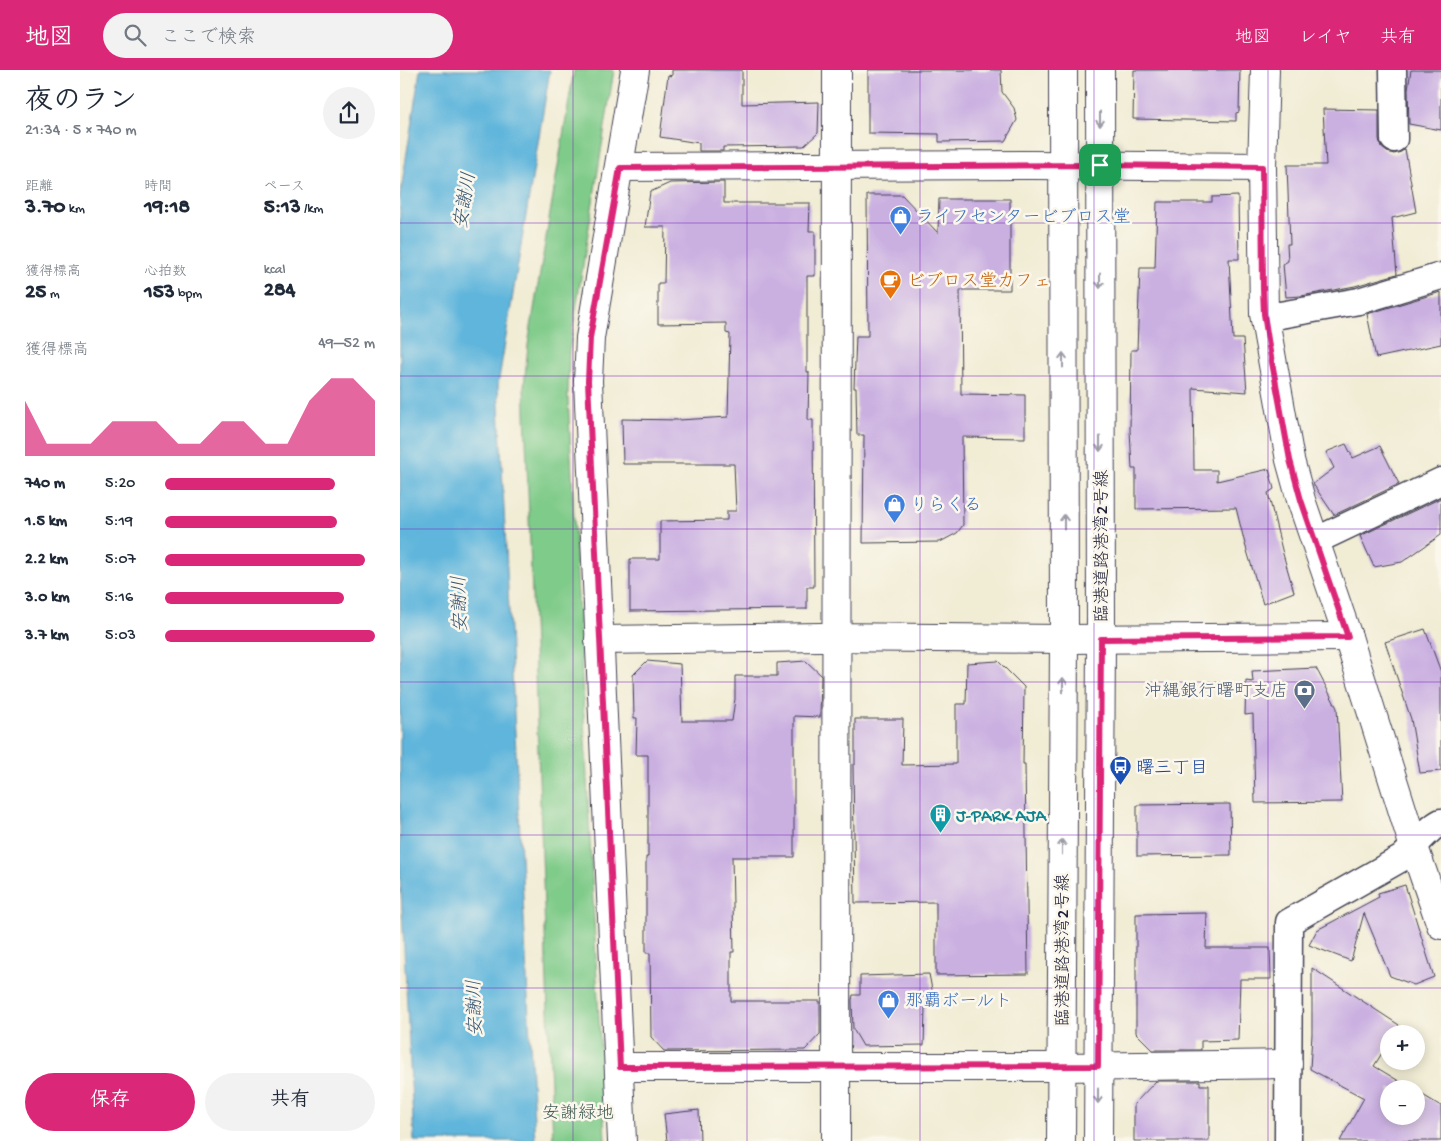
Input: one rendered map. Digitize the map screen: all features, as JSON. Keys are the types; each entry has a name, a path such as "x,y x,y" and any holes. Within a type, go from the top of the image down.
{"street":[{"path":"622,1141 588,381 590,338 635,70"},
{"path":"836,1141 837,70"},
{"name":"臨港道路港湾2号線","path":"1061,1141 1064,639 1063,70"},
{"name":"臨港道路港湾2号線","path":"1098,1141 1101,639 1100,70"},
{"path":"1265,70 1262,167 1264,314 1290,460 1301,500 1348,637 1414,847 1441,925"},
{"path":"1393,70 1394,139"},
{"path":"620,168 1063,165 1262,167"},
{"path":"1264,314 1280,315 1359,301 1441,276"},
{"path":"1316,541 1441,481"},
{"path":"599,640 836,637 1064,639 1348,637"},
{"path":"1288,1141 1289,922 1402,858 1435,825 1441,822"},
{"path":"620,1067 1061,1067 1288,1064"}],"green space":[{"name":"安謝緑地","path":"574,70 614,70 569,353 568,396 605,1141 553,1141 524,387 528,345"}],"water":[{"name":"安謝川","path":"420,70 550,70 498,385 535,1141 414,1141 400,872 400,196"}],"building":[{"path":"672,70 742,70 742,104 819,102 818,133 804,146 723,147 723,151 699,151 699,143 660,137 668,75 672,76"},
{"path":"868,70 1001,70 1002,92 1014,108 1017,120 1005,141 939,142 939,134 868,133"},
{"path":"1134,70 1240,70 1239,112 1236,113 1236,121 1133,119"},
{"path":"1411,70 1441,70 1441,130 1409,124 1408,89"},
{"path":"1323,109 1379,110 1379,139 1381,147 1387,152 1394,154 1405,149 1416,212 1392,218 1397,274 1355,286 1286,297 1283,264 1288,261 1287,244 1290,244 1287,165 1326,165"},
{"path":"724,182 724,203 810,203 809,231 815,231 815,276 807,276 807,372 809,372 808,420 813,420 814,587 807,587 807,609 630,611 630,559 660,559 660,521 727,520 727,511 736,511 734,464 623,464 622,419 679,420 728,417 730,334 726,333 726,323 658,324 658,283 664,283 665,227 645,227 650,192 670,183"},
{"path":"867,195 902,195 938,233 939,199 1010,199 1010,290 960,290 961,394 1025,395 1025,438 962,437 963,525 957,533 940,542 863,543 864,435 857,435 856,388 854,388 856,336 868,336"},
{"path":"1238,196 1239,259 1229,259 1233,339 1243,339 1247,392 1193,388 1194,470 1217,470 1217,481 1269,469 1274,489 1268,493 1294,592 1263,604 1236,508 1136,509 1136,469 1132,469 1130,430 1131,350 1137,350 1140,268 1155,268 1157,202 1212,202 1212,197"},
{"path":"1441,292 1441,344 1376,358 1367,314"},
{"path":"1346,444 1353,458 1380,446 1399,484 1334,515 1313,484 1334,468 1326,452"},
{"path":"1441,498 1441,535 1402,562 1374,567 1360,536"},
{"path":"1425,629 1441,672 1441,771 1420,773 1411,719 1385,642"},
{"path":"647,661 680,664 682,721 732,721 735,699 735,676 777,676 777,663 806,661 821,675 820,717 794,716 794,857 732,857 734,952 731,952 731,1001 820,1001 820,1034 805,1050 664,1051 651,1037 650,953 646,953 648,755 636,755 637,718 634,718 633,675"},
{"name":"J-PARK AJA","path":"998,661 1024,687 1023,764 1025,764 1028,974 936,975 936,902 855,903 853,765 855,765 855,719 903,719 902,765 956,764 956,704 966,704 967,663"},
{"path":"1316,668 1337,708 1342,802 1255,803 1253,714 1245,715 1246,681 1253,682 1252,671"},
{"path":"1230,804 1231,855 1137,856 1137,805"},
{"path":"1405,885 1434,977 1414,985 1390,976 1364,913 1351,961 1309,945 1317,930 1379,897 1378,893"},
{"path":"1207,913 1206,948 1270,948 1271,979 1240,979 1238,1040 1201,1041 1201,1050 1153,1050 1136,1033 1136,914"},
{"path":"1312,968 1399,1025 1380,1025 1380,1056 1374,1066 1397,1080 1380,1080 1380,1125 1425,1125 1425,1096 1441,1106 1441,1141 1340,1141 1364,1098 1310,1069"},
{"name":"那覇ボールト","path":"929,974 934,1000 925,1007 924,1045 863,1046 853,1029 852,1000 853,995 860,995 860,976"},
{"path":"1156,1081 1200,1081 1200,1085 1209,1085 1209,1141 1134,1141 1134,1104"},
{"path":"699,1110 700,1141 667,1141 664,1114"}],"place":[{"name":"ライフセンタービブロス堂","path":"900,235"},
{"name":"ビブロス堂カフェ","path":"891,299"},
{"name":"りらくる","path":"894,523"},
{"name":"沖縄銀行曙町支店","path":"1304,709"},
{"name":"曙三丁目","path":"1120,786"},
{"name":"J-PARK AJA","path":"940,834"},
{"name":"那覇ボールト","path":"889,1019"}],"route":[{"path":"1100,165 1262,167 1263,289 1264,314 1269,346 1290,460 1301,500 1348,637 1101,639 1098,1066 620,1067 588,381 590,338 620,168 1100,165"}]}
